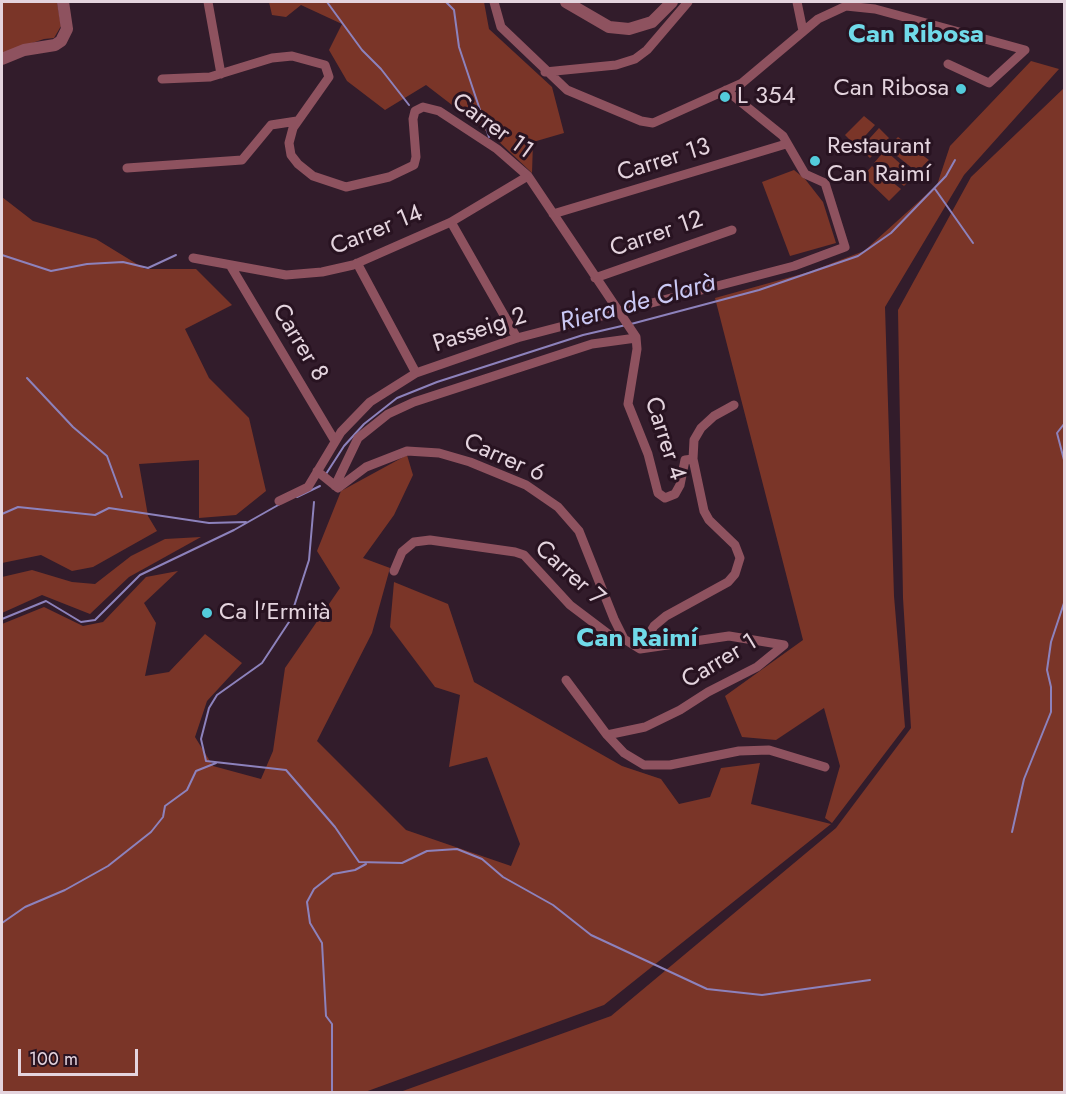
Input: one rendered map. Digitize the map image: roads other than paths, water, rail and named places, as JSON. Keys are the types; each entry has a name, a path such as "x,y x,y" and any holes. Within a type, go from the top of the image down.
{"street":[{"path":"2,59 24,50 56,45 61,41 67,28 63,2"},
{"path":"208,2 221,74"},
{"path":"494,2 501,27 545,72 567,90 641,121 653,123 742,83 803,30 840,5 874,9 1025,50 988,83 948,64"},
{"path":"566,2 609,27 629,29 652,22 672,2"},
{"path":"545,72 616,65 635,59 647,50 688,2"},
{"path":"797,2 803,30"},
{"name":"Carrer 11","path":"162,79 221,74 272,58 292,56 325,65 329,77 297,121 289,143 291,155 298,165 313,176 346,187 389,177 414,165 416,157 413,119 415,111 423,107 439,111 496,149 528,176 636,338"},
{"path":"726,90 772,126 783,136 786,144"},
{"path":"127,168 242,160 271,125 297,121"},
{"name":"Carrer 13","path":"553,214 786,144"},
{"name":"Passeig 2","path":"279,501 308,487 335,441 369,402 416,372 517,338 794,266 845,247 825,183 805,174 786,144"},
{"name":"Carrer 14","path":"193,258 286,275 322,273 357,263 451,222 528,176"},
{"path":"451,222 517,338"},
{"name":"Carrer 12","path":"595,278 732,230"},
{"path":"357,263 416,372"},
{"name":"Carrer 8","path":"230,266 335,441"},
{"path":"316,471 335,486 358,438 388,414 414,402 592,344 636,338"},
{"name":"Carrer 4","path":"636,338 637,349 628,404 648,454 658,494 665,498 675,494 680,485 685,460 693,459"},
{"path":"624,639 640,650 654,626 666,616 728,582 735,574 740,558 735,545 709,520 704,511 693,459 694,440 701,428 714,416 734,405"},
{"name":"Carrer 6","path":"335,486 338,488 366,467 407,451 439,453 470,462 526,485 558,507 579,531 624,639"},
{"name":"Carrer 7","path":"394,571 402,552 414,542 430,540 515,552 524,555 570,605 611,636 624,639"},
{"name":"Carrer 1","path":"607,735 645,727 680,710 708,692 757,667 784,645 729,636 695,639 640,650"},
{"path":"566,680 607,735 624,753 644,765 670,765 739,751 769,750 825,767"}],"waterway":[{"path":"327,2 362,50 381,69 409,105"},
{"path":"446,2 454,10 459,47 489,137"},
{"name":"Riera de Clarà","path":"631,324 759,290 858,256 891,233 946,176 955,160"},
{"path":"935,189 973,243"},
{"path":"2,255 51,271 87,264 123,262 148,268 176,255"},
{"name":"Riera de Clarà","path":"326,474 344,446 364,424 397,398 437,382 583,335 626,325"},
{"path":"27,378 73,427 107,456 122,497"},
{"path":"1064,424 1057,433 1064,460"},
{"name":"Riera de Clarà","path":"297,497 320,486"},
{"path":"314,502 309,560 289,622 262,663 217,695 209,708 201,739 206,761 286,770 335,827 359,862 402,863 427,851 457,849 482,859 503,877 553,905 591,935 707,989 762,995 870,980"},
{"name":"Riera de Clarà","path":"2,619 46,601 81,622 95,620 140,575 234,530 280,504"},
{"path":"2,514 18,507 95,515 109,508 209,523 246,522"},
{"path":"1012,832 1024,779 1051,712 1051,687 1047,670 1051,642 1064,603"},
{"path":"2,923 25,907 65,890 108,866 151,832 163,817 165,806 187,790 196,771 216,763"},
{"path":"332,1092 332,1024 326,1016 322,943 310,923 307,902 314,889 333,874 355,870 366,864"}],"place":[{"name":"Can Ribosa","path":"961,89"},
{"name":"L 354","path":"725,97"},
{"name":"Restaurant Can Raimí","path":"815,161"},
{"name":"Ca l'Ermità","path":"207,613"}],"district":[{"name":"Can Ribosa","path":"916,36"},
{"name":"Can Raimí","path":"637,640"}]}
